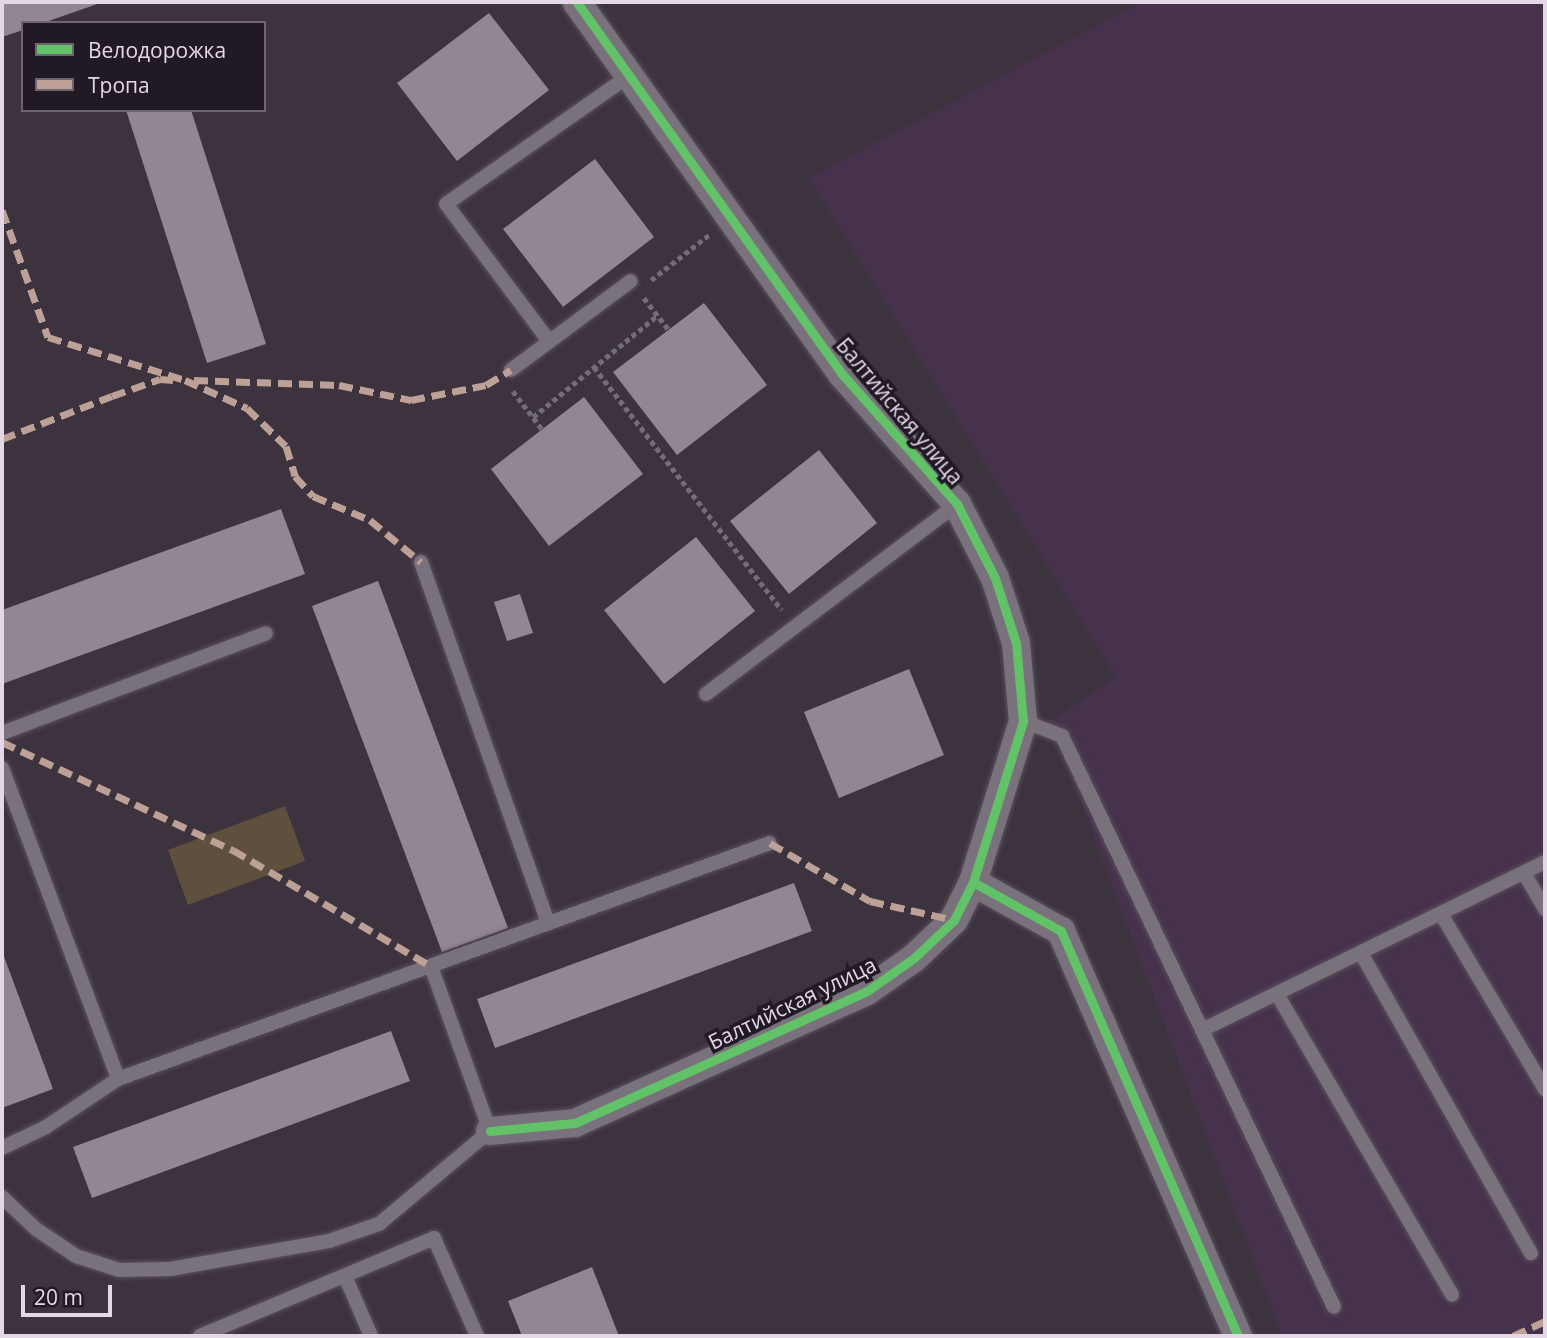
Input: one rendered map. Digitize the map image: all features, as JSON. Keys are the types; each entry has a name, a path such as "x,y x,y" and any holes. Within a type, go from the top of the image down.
{"street":[{"name":"Балтийская улица","path":"490,1131 575,1123 867,991 914,958 954,920 973,882 1023,721 1016,643 995,578 957,504 842,374 754,254 632,74 577,2"},
{"path":"973,882 1061,931 1238,1336"}],"lane":[{"path":"549,341 446,204 632,74"},
{"path":"510,370 634,285"},
{"path":"706,694 957,504"},
{"path":"421,562 548,923"},
{"path":"2,733 266,633"},
{"path":"1023,721 1062,736 1334,1307"},
{"path":"2,768 118,1079"},
{"path":"2,1148 46,1127 118,1079 770,843"},
{"path":"1202,1030 1545,862"},
{"path":"1524,873 1545,909"},
{"path":"1441,914 1545,1089"},
{"path":"1361,953 1531,1253"},
{"path":"2,1197 36,1229 76,1256 119,1270 170,1269 329,1241 379,1224 490,1131 431,966"},
{"path":"1277,994 1452,1295"},
{"path":"200,1336 435,1238 477,1336"},
{"path":"345,1276 371,1336"}],"path":[{"path":"669,330 634,285 722,225"},
{"path":"533,417 658,315"},
{"path":"594,367 795,627"},
{"path":"509,386 542,429"}],"shaded area":[{"path":"1142,2 1545,2 1545,1336 1282,1336 1050,721 1116,677 809,178"},
{"path":"285,806 305,861 188,905 168,850"}],"building":[{"path":"2,2 103,2 49,21 21,21 21,31 2,37"},
{"path":"489,13 549,90 457,161 397,83"},
{"path":"127,112 192,112 266,344 207,363"},
{"path":"595,159 654,237 563,307 503,229"},
{"path":"704,303 767,385 677,455 613,372"},
{"path":"584,397 643,474 549,546 491,469"},
{"path":"819,450 877,523 789,594 730,521"},
{"path":"281,509 305,574 2,684 2,610"},
{"path":"696,537 755,611 664,684 604,610"},
{"path":"378,581 508,928 442,952 312,606"},
{"path":"520,594 533,633 507,641 494,602"},
{"path":"909,669 944,755 839,798 804,712"},
{"path":"794,883 812,931 495,1048 477,999"},
{"path":"2,951 53,1089 2,1108"},
{"path":"391,1031 410,1081 92,1198 73,1147"},
{"path":"592,1267 619,1336 522,1336 508,1301"}],"marked path":[{"path":"2,210 48,337 185,380 247,408 286,446 295,476 313,496 370,520 421,562"},
{"path":"194,380 339,385 411,400 486,385 511,370"},
{"path":"2,439 160,379 173,380"},
{"path":"2,742 233,850 431,966"},
{"path":"770,843 870,901 954,920"},
{"path":"1513,1336 1545,1321"}],"cycle path":[{"path":"490,1131 575,1123 867,991 914,958 954,920 973,882 1023,721 1016,643 995,578 957,504 842,374 577,2"},
{"path":"973,882 1061,931 1238,1336"}]}
